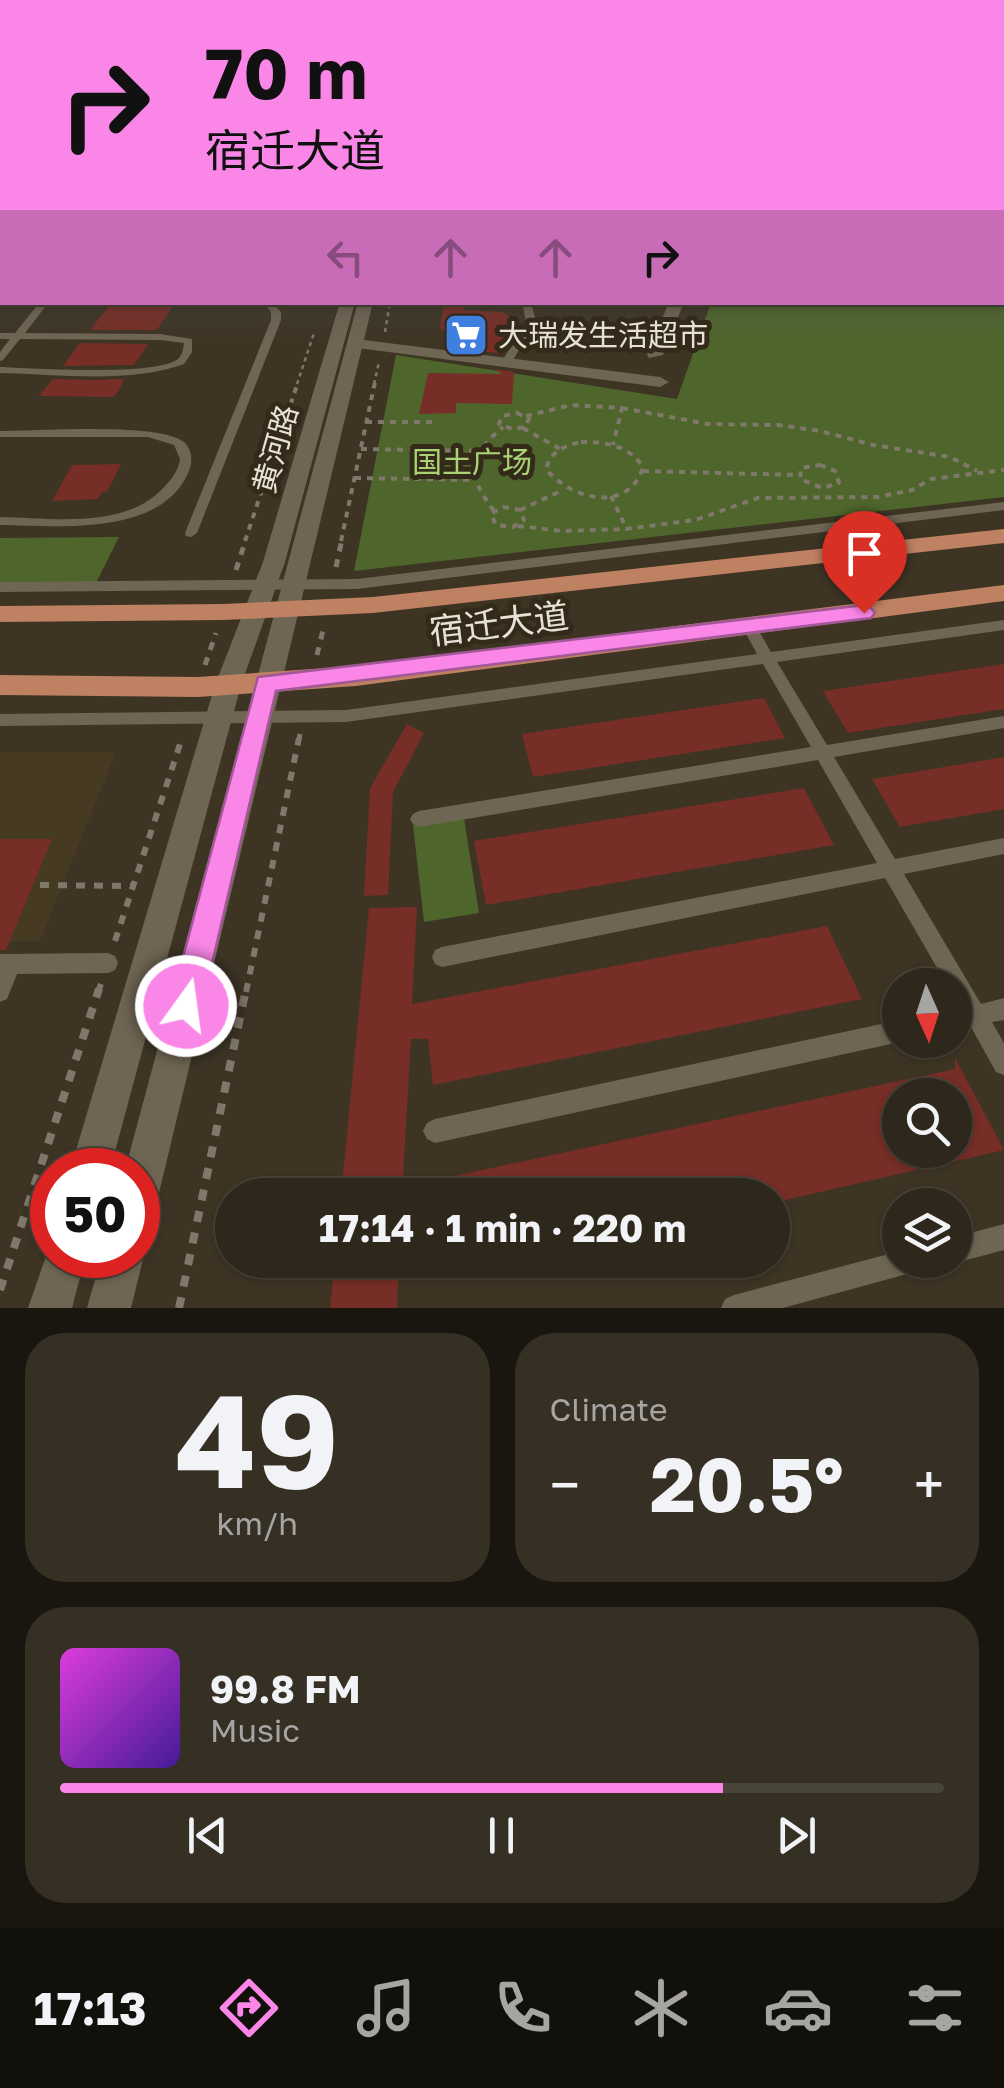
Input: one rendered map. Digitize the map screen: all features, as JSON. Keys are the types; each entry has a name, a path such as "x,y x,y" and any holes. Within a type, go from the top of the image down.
{"main road":[{"name":"黄河路","path":"96,1148 213,686 261,599 347,305"},
{"name":"黄河路","path":"150,1148 365,305"},
{"path":"655,355 676,305"},
{"path":"356,344 382,344 660,382"},
{"name":"宿迁大道","path":"0,614 222,612 261,599 1004,536"},
{"name":"宿迁大道","path":"0,685 213,686 312,679 1004,594"},
{"path":"50,1308 58,1278"},
{"path":"110,1308 117,1278"}],"lane":[{"path":"0,358 43,305"},
{"path":"190,533 276,320 272,305"},
{"path":"506,361 530,322 527,305"},
{"path":"0,336 160,337 189,341 180,362 155,369 0,370"},
{"path":"0,434 149,434 178,442 186,456 186,468 164,496 125,516 104,521 0,521"},
{"path":"330,596 636,550 1004,506"},
{"path":"0,587 231,587 261,599"},
{"path":"0,720 346,716 1004,624"},
{"path":"750,628 890,869 940,968"},
{"path":"419,819 1004,722"},
{"path":"442,956 1004,846"},
{"path":"0,992 6,964 108,964"},
{"path":"972,1016 1004,1009"},
{"path":"972,1026 1004,1064"},
{"path":"435,1131 882,1036"},
{"path":"972,1245 1004,1237"},
{"path":"734,1308 882,1269"}],"path":[{"path":"312,679 389,305"},
{"path":"231,587 316,329"},
{"path":"504,427 499,421 502,416 517,413 526,416 571,405 622,408 708,424 778,425 820,431 874,445 950,457 980,472"},
{"path":"613,444 622,408"},
{"path":"522,428 530,422 526,416"},
{"path":"366,422 436,422"},
{"path":"494,511 473,480 472,464 478,451 504,427 522,428 560,449"},
{"path":"581,442 613,444 638,458 643,471 635,487 611,496 596,498 563,490 552,482 546,469 547,460 560,449 581,442"},
{"path":"360,450 478,451"},
{"path":"643,471 798,475 805,483 822,488 835,486 840,480 835,472 820,465 806,466 798,475"},
{"path":"563,490 520,510 510,507 494,511 490,518 496,525 562,531 626,528 695,520 758,498 878,498 912,490 931,479 1004,470"},
{"path":"355,478 473,480"},
{"path":"611,496 636,550"},
{"path":"518,526 524,517 520,510"},
{"path":"213,686 222,612"},
{"path":"179,1308 304,717"},
{"path":"0,1290 133,886 204,718"},
{"path":"40,886 133,886"}],"shaded area":[{"path":"0,752 116,752 40,941 0,941"}],"green space":[{"name":"国土广场","path":"710,305 1004,305 1004,497 354,571 396,355 677,399"},
{"path":"119,537 94,587 0,587 0,538"},
{"path":"464,818 479,913 424,922 413,825"}],"building":[{"path":"173,305 157,330 90,330 109,306"},
{"path":"444,305 503,312 520,324 502,354 465,349 440,328"},
{"path":"80,343 148,344 134,365 63,366"},
{"path":"495,369 514,372 512,404 456,403 456,413 419,414 428,373 502,374"},
{"path":"53,379 125,379 114,397 39,396"},
{"path":"121,464 107,492 102,492 98,499 52,501 72,465"},
{"path":"1004,664 1004,709 848,733 823,691"},
{"path":"764,698 785,738 533,777 522,734"},
{"path":"407,724 424,733 393,792 388,895 364,896 370,788"},
{"path":"1004,757 1004,809 900,827 872,779"},
{"path":"804,788 834,845 486,905 474,841"},
{"path":"0,839 52,839 6,950 0,950"},
{"path":"417,907 412,1004 827,926 862,999 433,1085 428,1039 411,1039 403,1178 343,1178 369,908"},
{"path":"955,1058 966,1078 913,1078 955,1069"},
{"path":"882,1085 882,1168 925,1168 790,1199 790,1178 445,1178"},
{"path":"972,1090 1004,1150 972,1157"},
{"path":"333,1278 398,1278 397,1308 330,1308"}],"place":[{"name":"大瑞发生活超市","path":"466,335"}],"route":[{"path":"186,1006 266,683 356,676 864,613"}]}
